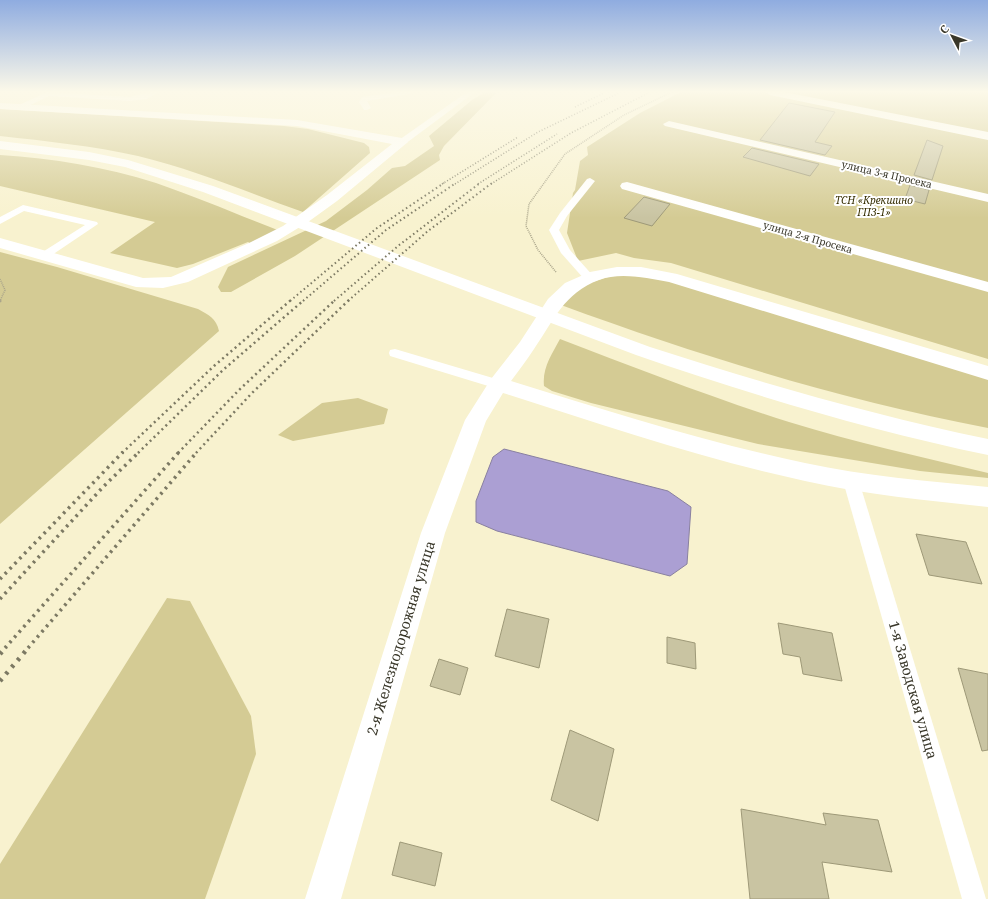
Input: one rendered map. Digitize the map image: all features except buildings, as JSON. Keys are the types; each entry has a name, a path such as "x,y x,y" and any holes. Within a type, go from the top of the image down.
{"street":[{"path":"358,134 402,142"},
{"name":"улица 3-я Просека","path":"712,134 988,198"},
{"path":"978,134 988,136"},
{"path":"0,243 142,283 157,285 171,283 211,266 288,229 321,206 402,142"},
{"path":"0,145 89,156 128,164 195,184 643,351 792,399 911,431 988,447"},
{"name":"улица 2-я Просека","path":"627,186 988,287"},
{"name":"2-я Железнодорожная улица","path":"323,899 433,533 476,420 498,384 527,346 554,303 571,287 589,278 605,273 641,272 671,277 988,373"},
{"path":"498,384 684,441 792,469 851,481 988,497"}],"lane":[{"path":"402,142 413,134"},
{"path":"589,278 565,251 554,230 563,215 590,181"},
{"path":"0,221 23,208 92,224 44,255"},
{"path":"395,353 498,384"},
{"name":"1-я Заводская улица","path":"851,481 974,899"}],"path":[{"path":"0,279 6,286 0,302"}],"green space":[{"path":"0,134 328,134 364,143 369,147 370,153 303,212 181,168 138,156 87,147 0,136"},
{"path":"431,134 456,134 444,146 439,155 440,160 295,256 231,292 221,292 218,287 228,267 326,221 367,190 392,168 405,166 434,146 429,136"},
{"name":"ТСН «Крекшино ГПЗ-1»","path":"607,134 988,134 988,359 671,263 634,258 616,253 578,261 567,233 573,193 575,190 580,161 588,155 587,147"},
{"path":"0,155 40,158 79,164 137,177 189,195 285,233 257,247 248,242 193,264 177,268 110,253 155,222 0,186"},
{"path":"0,252 57,267 198,309 209,315 214,320 219,331 0,524"},
{"path":"615,275 661,278 988,375 988,428 879,404 772,375 666,342 561,305 579,286"},
{"path":"560,339 702,392 789,422 863,443 988,473 988,478 920,471 758,444 591,403 552,391 544,386 544,379 548,361"},
{"path":"358,398 388,409 384,424 293,441 278,435 322,403"},
{"path":"167,598 190,601 251,716 256,754 205,899 0,899 0,864"}],"shaded area":[{"path":"504,449 668,491 691,507 687,564 670,576 497,531 476,522 476,501 493,457"}],"railway":[{"path":"455,184 535,134"},
{"path":"478,184 557,134"},
{"path":"491,184 570,134"},
{"path":"442,184 518,137"},
{"path":"290,301 377,228 444,183"},
{"path":"303,301 386,230 456,183"},
{"path":"334,301 398,246 480,183"},
{"path":"348,301 428,231 492,183"},
{"path":"122,453 214,366 291,300"},
{"path":"138,453 223,370 304,300"},
{"path":"178,453 239,390 335,300"},
{"path":"196,453 252,393 349,300"},
{"path":"0,599 103,487 139,452"},
{"path":"5,648 179,452"},
{"path":"28,648 197,452"},
{"path":"0,579 122,453"},
{"path":"0,654 6,647"},
{"path":"0,681 29,647"}]}
